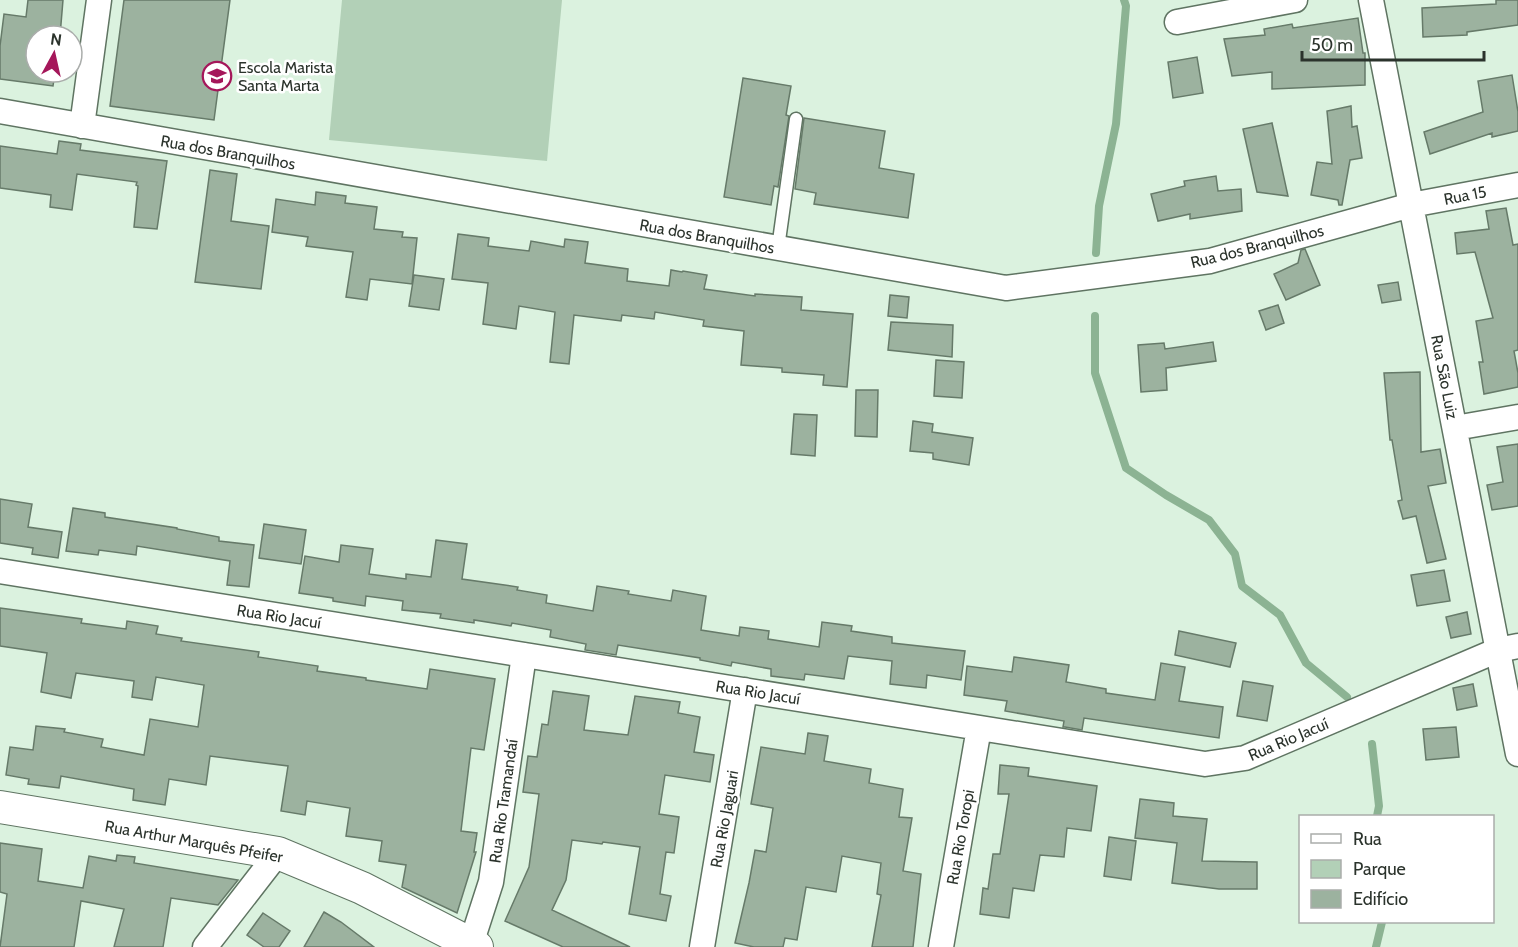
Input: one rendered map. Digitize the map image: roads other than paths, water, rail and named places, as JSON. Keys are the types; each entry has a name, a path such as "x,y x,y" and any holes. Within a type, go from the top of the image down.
{"street":[{"path":"82,126 99,0"},
{"path":"1177,22 1295,0"},
{"name":"Rua São Luiz","path":"1371,0 1455,429 1508,648 1518,754"},
{"name":"Rua dos Branquilhos","path":"0,111 1006,288 1210,261 1411,205"},
{"name":"Rua 15","path":"1411,205 1518,185"},
{"path":"1455,429 1518,417"},
{"name":"Rua Rio Jacuí","path":"0,571 1205,764 1245,758 1508,648"},
{"name":"Rua Rio Tramandaí","path":"474,946 491,882 524,655"},
{"name":"Rua Rio Jaguari","path":"702,947 746,690"},
{"name":"Rua Rio Toropi","path":"941,947 978,728"},
{"name":"Rua Arthur Marquês Pfeifer","path":"0,807 278,853 362,888 474,946"},
{"path":"205,947 278,853"}],"lane":[{"path":"778,248 796,119"}],"waterway":[{"path":"1096,253 1099,206 1116,124 1126,6 1124,0"},
{"path":"1095,316 1095,373 1126,468 1209,520 1235,554 1242,586 1280,615 1306,663 1347,697"},
{"path":"1372,744 1379,806 1377,815"},
{"path":"1376,947 1382,923"}],"place":[{"name":"Escola Marista Santa Marta","path":"217,76"}]}
